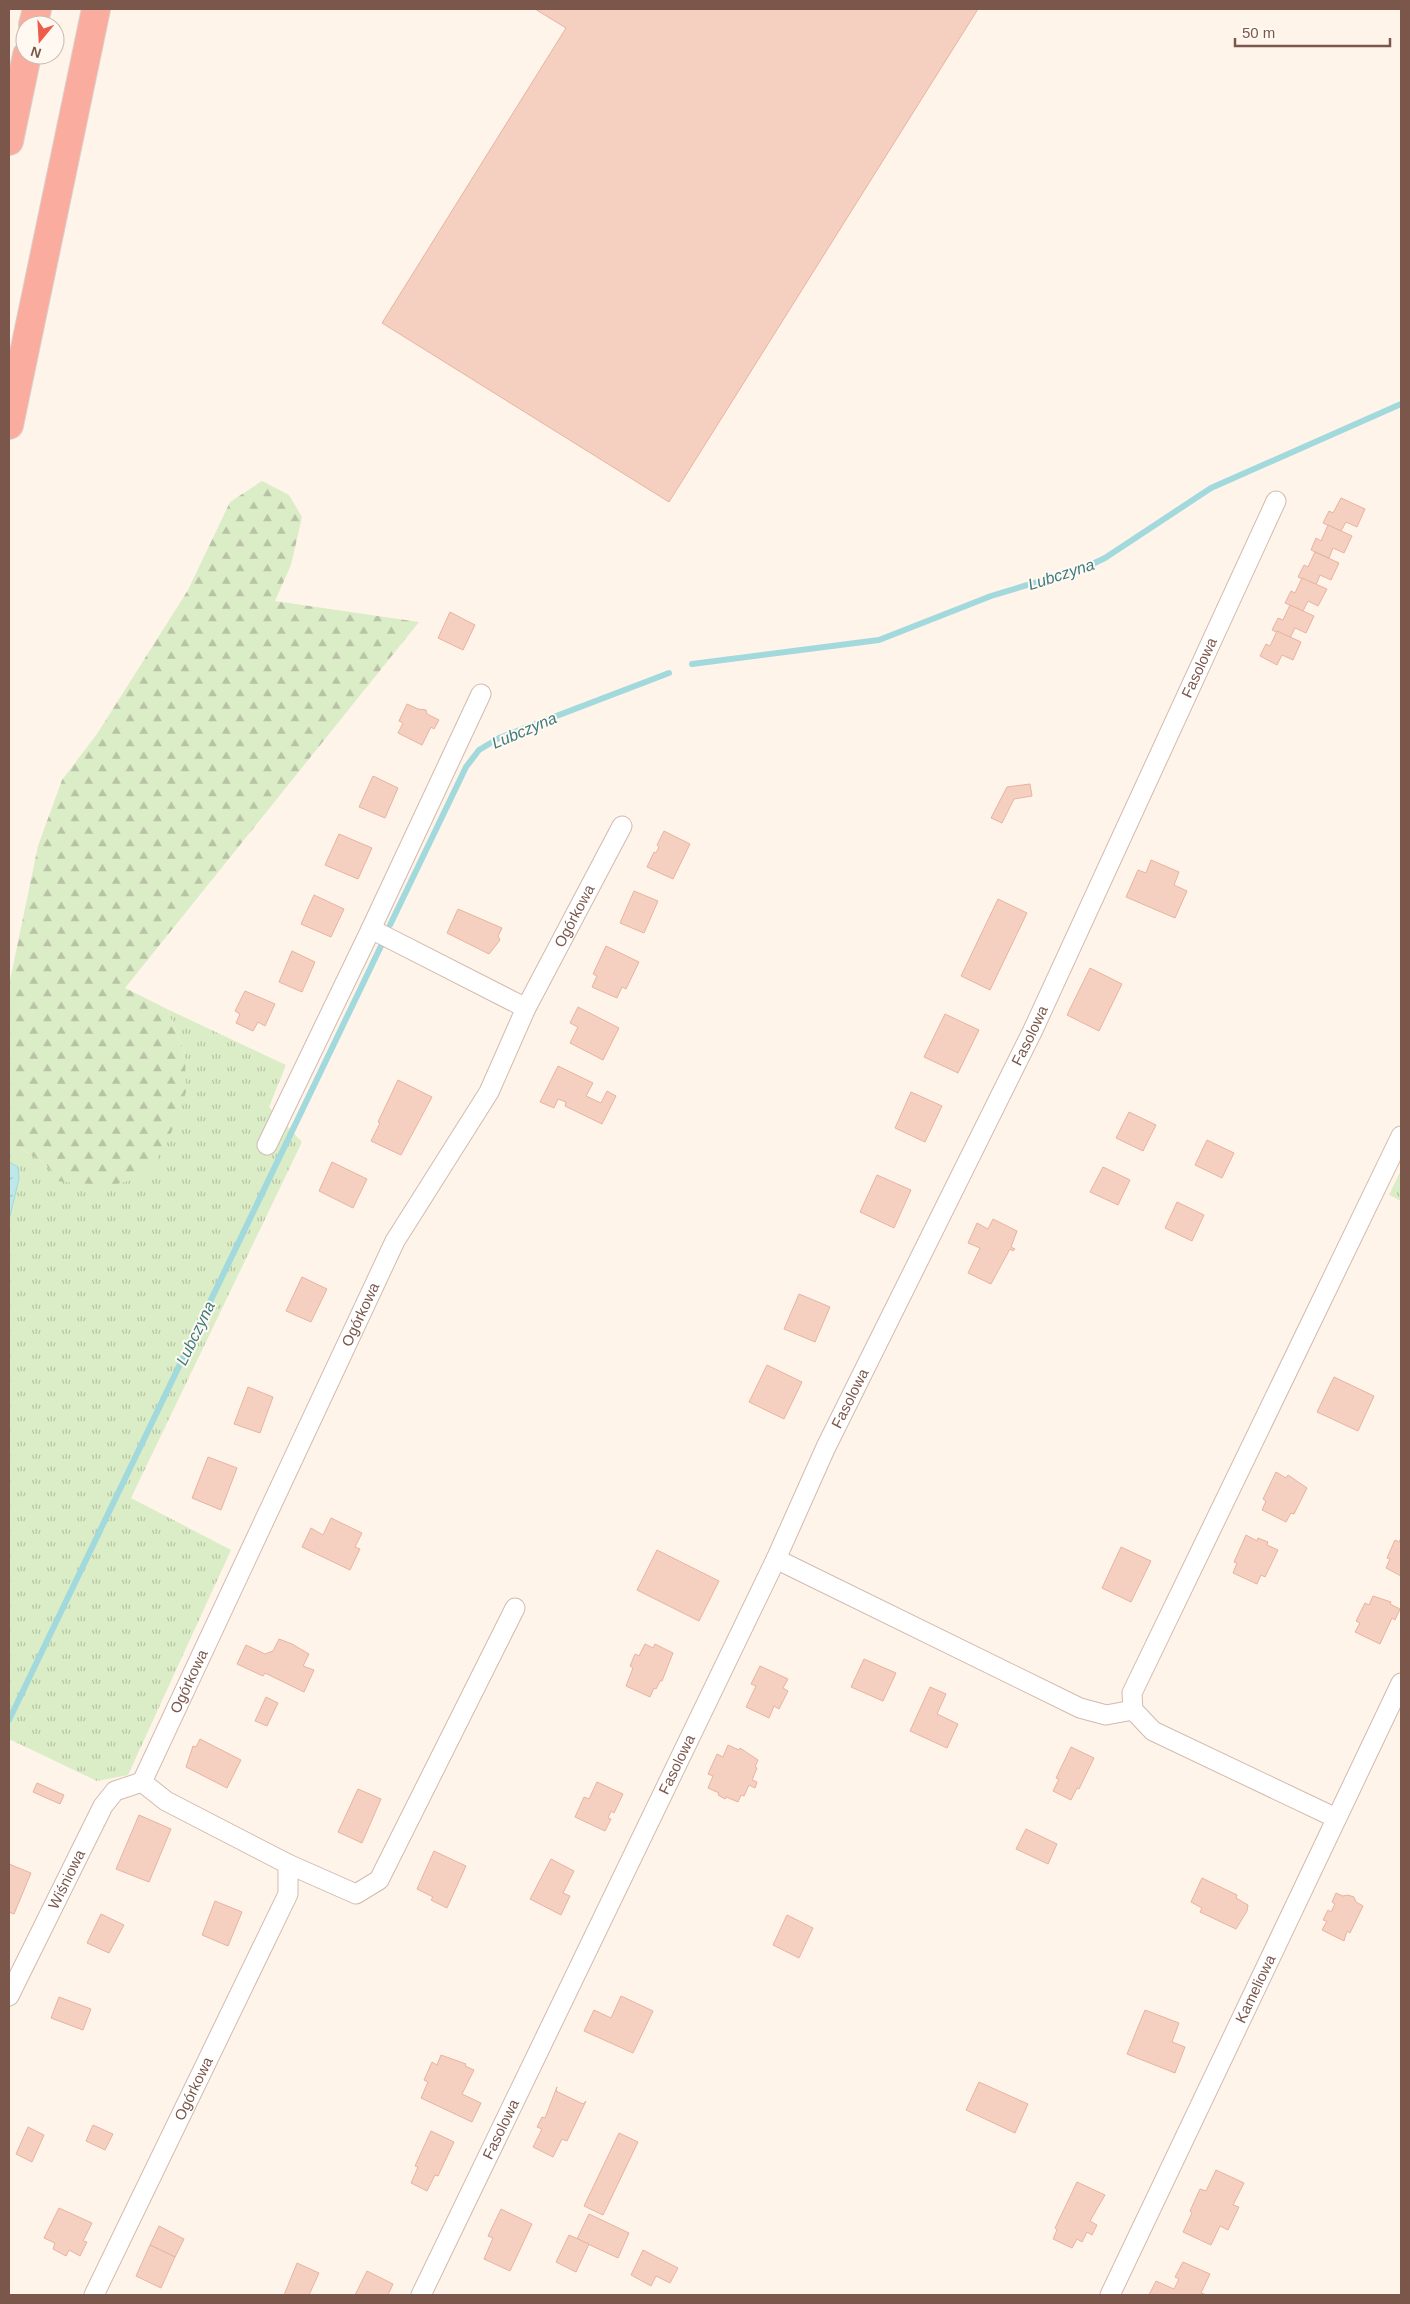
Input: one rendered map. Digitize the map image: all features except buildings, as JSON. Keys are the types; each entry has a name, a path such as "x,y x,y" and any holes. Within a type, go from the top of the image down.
{"highway":[{"path":"9,425 96,9"},
{"path":"9,141 25,65"}],"street":[{"name":"Fasolowa","path":"421,2295 776,1559 826,1447 1033,1030 1276,501"},
{"path":"267,1145 481,694"},
{"name":"Ogórkowa","path":"142,1782 395,1241 489,1092 526,1008 622,826"},
{"path":"371,929 526,1008"},
{"path":"1336,1818 1153,1731 1133,1710 1132,1693 1401,1136"},
{"path":"776,1559 1080,1708 1106,1715 1133,1710"},
{"path":"142,1782 166,1801 288,1864 356,1894 379,1880 515,1608"},
{"name":"Kameliowa","path":"1110,2295 1401,1683"},
{"name":"Wiśniowa","path":"9,1996 103,1806 115,1792 142,1782"},
{"name":"Ogórkowa","path":"94,2295 288,1894 288,1864"}],"green space":[{"path":"262,481 289,495 302,517 291,565 275,601 419,622 125,988 167,1009 185,1054 186,1092 171,1133 147,1176 117,1184 57,1181 46,1164 9,1142 9,985 38,846 62,780 97,734 188,590 230,502"},
{"path":"167,1009 286,1065 269,1107 302,1142 131,1498 231,1550 128,1775 97,1781 11,1740 9,1743 9,1142 46,1164 58,1181 185,1054"},
{"path":"1401,1170 1401,1201 1389,1195"}],"water":[{"path":"9,1162 18,1167 19,1179 9,1220"}],"waterway":[{"name":"Lubczyna","path":"692,664 879,640 991,596 1084,568 1105,558 1211,488 1401,404"},
{"name":"Lubczyna","path":"390,925 466,767 479,750 499,738 669,673"},
{"name":"Lubczyna","path":"9,1720 381,946"}]}
